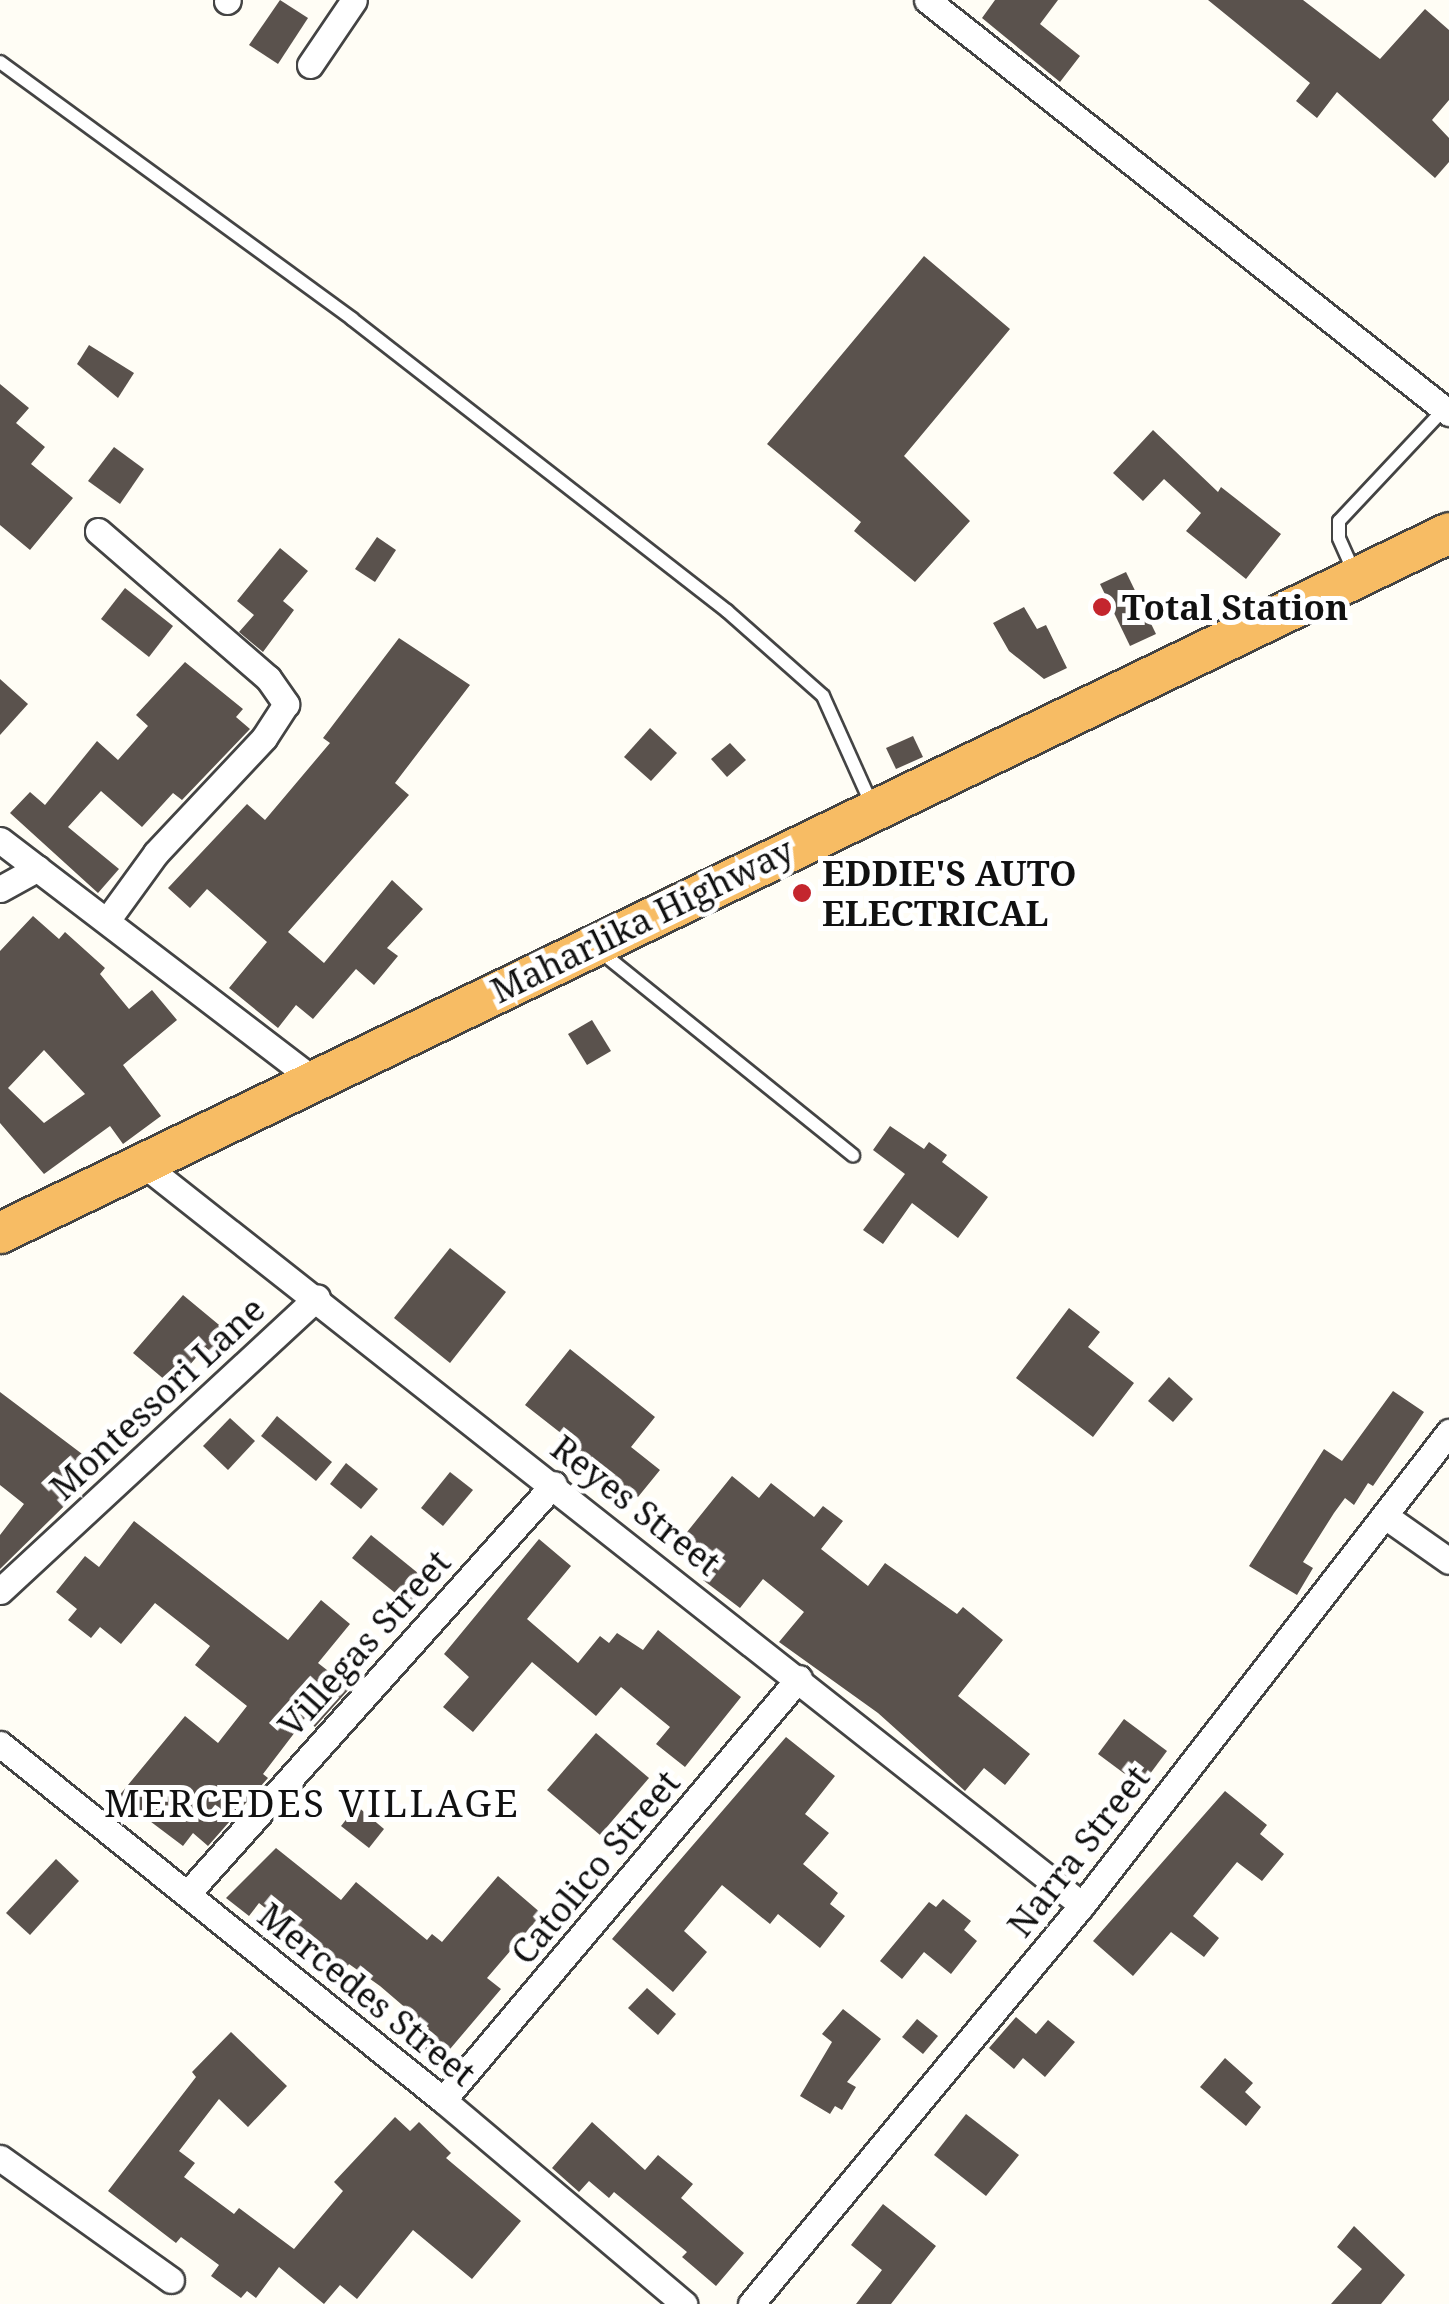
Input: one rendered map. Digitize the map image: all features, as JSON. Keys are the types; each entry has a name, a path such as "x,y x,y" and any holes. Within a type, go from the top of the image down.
{"highway":[{"name":"Maharlika Highway","path":"0,1233 873,807 1449,533"}],"street":[{"path":"310,65 354,0"},
{"path":"927,0 1446,411"},
{"path":"98,531 268,678 286,704 264,738 156,854 108,919"},
{"path":"0,840 314,1080"},
{"path":"0,889 38,868"},
{"name":"Reyes Street","path":"144,1164 800,1678 1082,1905"},
{"name":"Montessori Lane","path":"0,1591 317,1297"},
{"name":"Narra Street","path":"751,2304 1082,1905 1449,1432"},
{"name":"Villegas Street","path":"187,1894 554,1484"},
{"path":"1384,1516 1449,1561"},
{"name":"Catolico Street","path":"443,2100 800,1678"},
{"name":"Mercedes Street","path":"0,1744 443,2100 684,2304"},
{"path":"0,2158 172,2280"}],"lane":[{"path":"0,62 352,319 727,611 824,696 873,807"},
{"path":"1356,577 1338,538 1339,521 1446,411"},
{"path":"591,944 854,1155"}],"building":[{"path":"280,0 308,18 278,64 249,45"},
{"path":"995,0 1058,0 1040,24 1080,56 1060,82 982,18"},
{"path":"1208,0 1303,0 1380,59 1425,9 1449,30 1449,100 1432,120 1449,138 1449,162 1435,178 1337,92 1317,118 1296,101 1310,83"},
{"path":"924,256 1010,329 904,456 970,521 915,582 854,531 861,522 767,444"},
{"path":"89,345 134,373 118,398 77,364"},
{"path":"0,384 29,408 16,423 45,447 31,464 73,498 30,550 0,525"},
{"path":"1153,430 1218,492 1221,487 1281,534 1246,579 1186,531 1201,513 1164,479 1143,501 1113,473"},
{"path":"114,447 144,469 120,504 88,481"},
{"path":"377,537 396,550 375,582 355,569"},
{"path":"280,548 308,571 283,601 294,610 263,652 239,632 254,615 237,601"},
{"path":"1126,572 1156,634 1130,646 1100,584"},
{"path":"125,588 173,626 149,657 101,619"},
{"path":"1024,607 1037,629 1046,625 1067,668 1044,679 1009,651 993,623"},
{"path":"399,638 470,685 395,783 409,795 288,932 324,963 392,880 423,909 387,948 398,956 374,985 356,969 313,1019 296,1005 278,1028 229,988 267,942 207,889 190,908 168,888 247,804 265,820 330,743 323,738"},
{"path":"185,662 243,709 236,717 250,729 182,800 173,793 142,827 101,791 68,827 119,869 98,893 10,813 30,792 45,805 97,741 118,760 148,726 136,715"},
{"path":"0,679 28,704 0,735"},
{"path":"650,728 677,753 651,781 624,757"},
{"path":"913,736 923,757 896,769 886,748"},
{"path":"730,743 746,760 727,777 711,759"},
{"path":"33,916 59,939 65,932 105,968 100,974 129,1009 152,990 177,1020 123,1065 161,1116 123,1144 110,1126 44,1174 0,1123 0,951","holes":["44,1050 85,1094 44,1123 8,1088"]},
{"path":"592,1020 611,1051 587,1065 568,1034"},
{"path":"890,1126 924,1149 929,1142 947,1155 942,1162 988,1197 958,1238 912,1203 883,1244 863,1230 905,1174 873,1150"},
{"path":"450,1248 506,1292 450,1363 394,1318"},
{"path":"183,1295 236,1339 220,1359 205,1347 172,1386 133,1353"},
{"path":"1069,1308 1100,1332 1088,1347 1134,1383 1093,1437 1016,1378"},
{"path":"570,1349 655,1417 631,1447 660,1470 638,1497 559,1439 562,1434 525,1405"},
{"path":"1169,1377 1193,1399 1173,1422 1148,1401"},
{"path":"1393,1391 1424,1412 1373,1486 1368,1483 1354,1505 1345,1498 1334,1513 1303,1562 1313,1568 1297,1595 1249,1566 1324,1449 1342,1461"},
{"path":"0,1392 102,1469 0,1569 0,1535 24,1504 0,1485"},
{"path":"277,1416 332,1462 316,1481 261,1436"},
{"path":"230,1418 255,1441 228,1470 203,1446"},
{"path":"346,1463 378,1489 361,1509 330,1484"},
{"path":"450,1472 473,1490 443,1526 421,1508"},
{"path":"732,1476 759,1498 771,1483 814,1517 823,1506 843,1521 821,1549 868,1586 885,1563 957,1614 963,1607 1003,1640 958,1696 1030,1754 1005,1785 984,1768 965,1791 878,1713 779,1642 804,1612 763,1579 740,1608 703,1580 708,1573 675,1547"},
{"path":"134,1521 288,1640 321,1600 350,1624 318,1663 350,1688 315,1727 305,1719 263,1774 268,1778 208,1846 193,1833 183,1846 118,1797 185,1716 218,1743 247,1706 195,1665 210,1646 155,1603 121,1644 100,1627 91,1638 68,1620 77,1609 56,1592 85,1556 99,1567"},
{"path":"371,1535 429,1582 410,1605 352,1558"},
{"path":"539,1539 571,1566 527,1619 578,1663 600,1636 609,1643 617,1633 643,1650 658,1630 741,1697 685,1767 656,1744 670,1727 621,1687 596,1716 532,1662 473,1732 443,1707 469,1677 444,1654"},
{"path":"1124,1719 1167,1751 1141,1786 1098,1754"},
{"path":"596,1733 649,1778 600,1835 547,1790"},
{"path":"786,1737 835,1776 805,1814 829,1833 803,1864 838,1893 830,1904 845,1916 820,1948 778,1914 770,1924 722,1885 684,1931 707,1952 673,1992 612,1939"},
{"path":"1225,1791 1267,1825 1260,1834 1284,1854 1262,1881 1237,1862 1193,1916 1219,1938 1204,1957 1171,1932 1133,1976 1093,1941"},
{"path":"357,1806 384,1829 369,1848 341,1826"},
{"path":"276,1848 341,1900 356,1882 427,1940 432,1934 442,1942 498,1876 542,1914 487,1978 501,1989 439,2062 416,2043 429,2028 380,1986 349,1964 344,1971 259,1903 249,1916 226,1898"},
{"path":"56,1859 79,1881 30,1935 6,1913"},
{"path":"943,1899 971,1921 964,1930 977,1941 951,1974 924,1952 902,1979 880,1961 929,1902 936,1907"},
{"path":"647,1988 676,2014 658,2035 628,2008"},
{"path":"843,2009 881,2039 847,2082 856,2087 842,2110 835,2106 830,2114 800,2096 832,2042 822,2034"},
{"path":"1016,2017 1036,2034 1048,2020 1075,2042 1045,2077 1023,2058 1014,2069 989,2048"},
{"path":"917,2019 938,2036 923,2054 902,2037"},
{"path":"231,2032 287,2086 248,2127 219,2099 179,2151 195,2163 184,2177 234,2214 239,2208 294,2249 343,2191 334,2182 395,2117 410,2131 419,2122 451,2153 446,2158 521,2221 472,2279 413,2230 357,2299 340,2285 324,2304 279,2267 256,2298 247,2291 241,2298 211,2276 219,2265 181,2237 176,2243 108,2191 196,2077 192,2072"},
{"path":"1225,2058 1253,2083 1245,2092 1261,2107 1246,2126 1200,2087"},
{"path":"966,2114 1019,2155 986,2196 934,2155"},
{"path":"592,2122 645,2170 658,2155 693,2184 681,2198 744,2253 716,2286 682,2257 687,2252 614,2192 609,2198 589,2181 579,2192 552,2168"},
{"path":"883,2204 936,2246 891,2304 856,2304 882,2270 851,2245"},
{"path":"1354,2226 1405,2275 1381,2304 1331,2304 1362,2269 1337,2247"}],"place":[{"name":"Total Station","path":"1102,607"},
{"name":"EDDIE'S AUTO ELECTRICAL","path":"802,893"}],"district":[{"name":"MERCEDES VILLAGE","path":"312,1803"}]}
